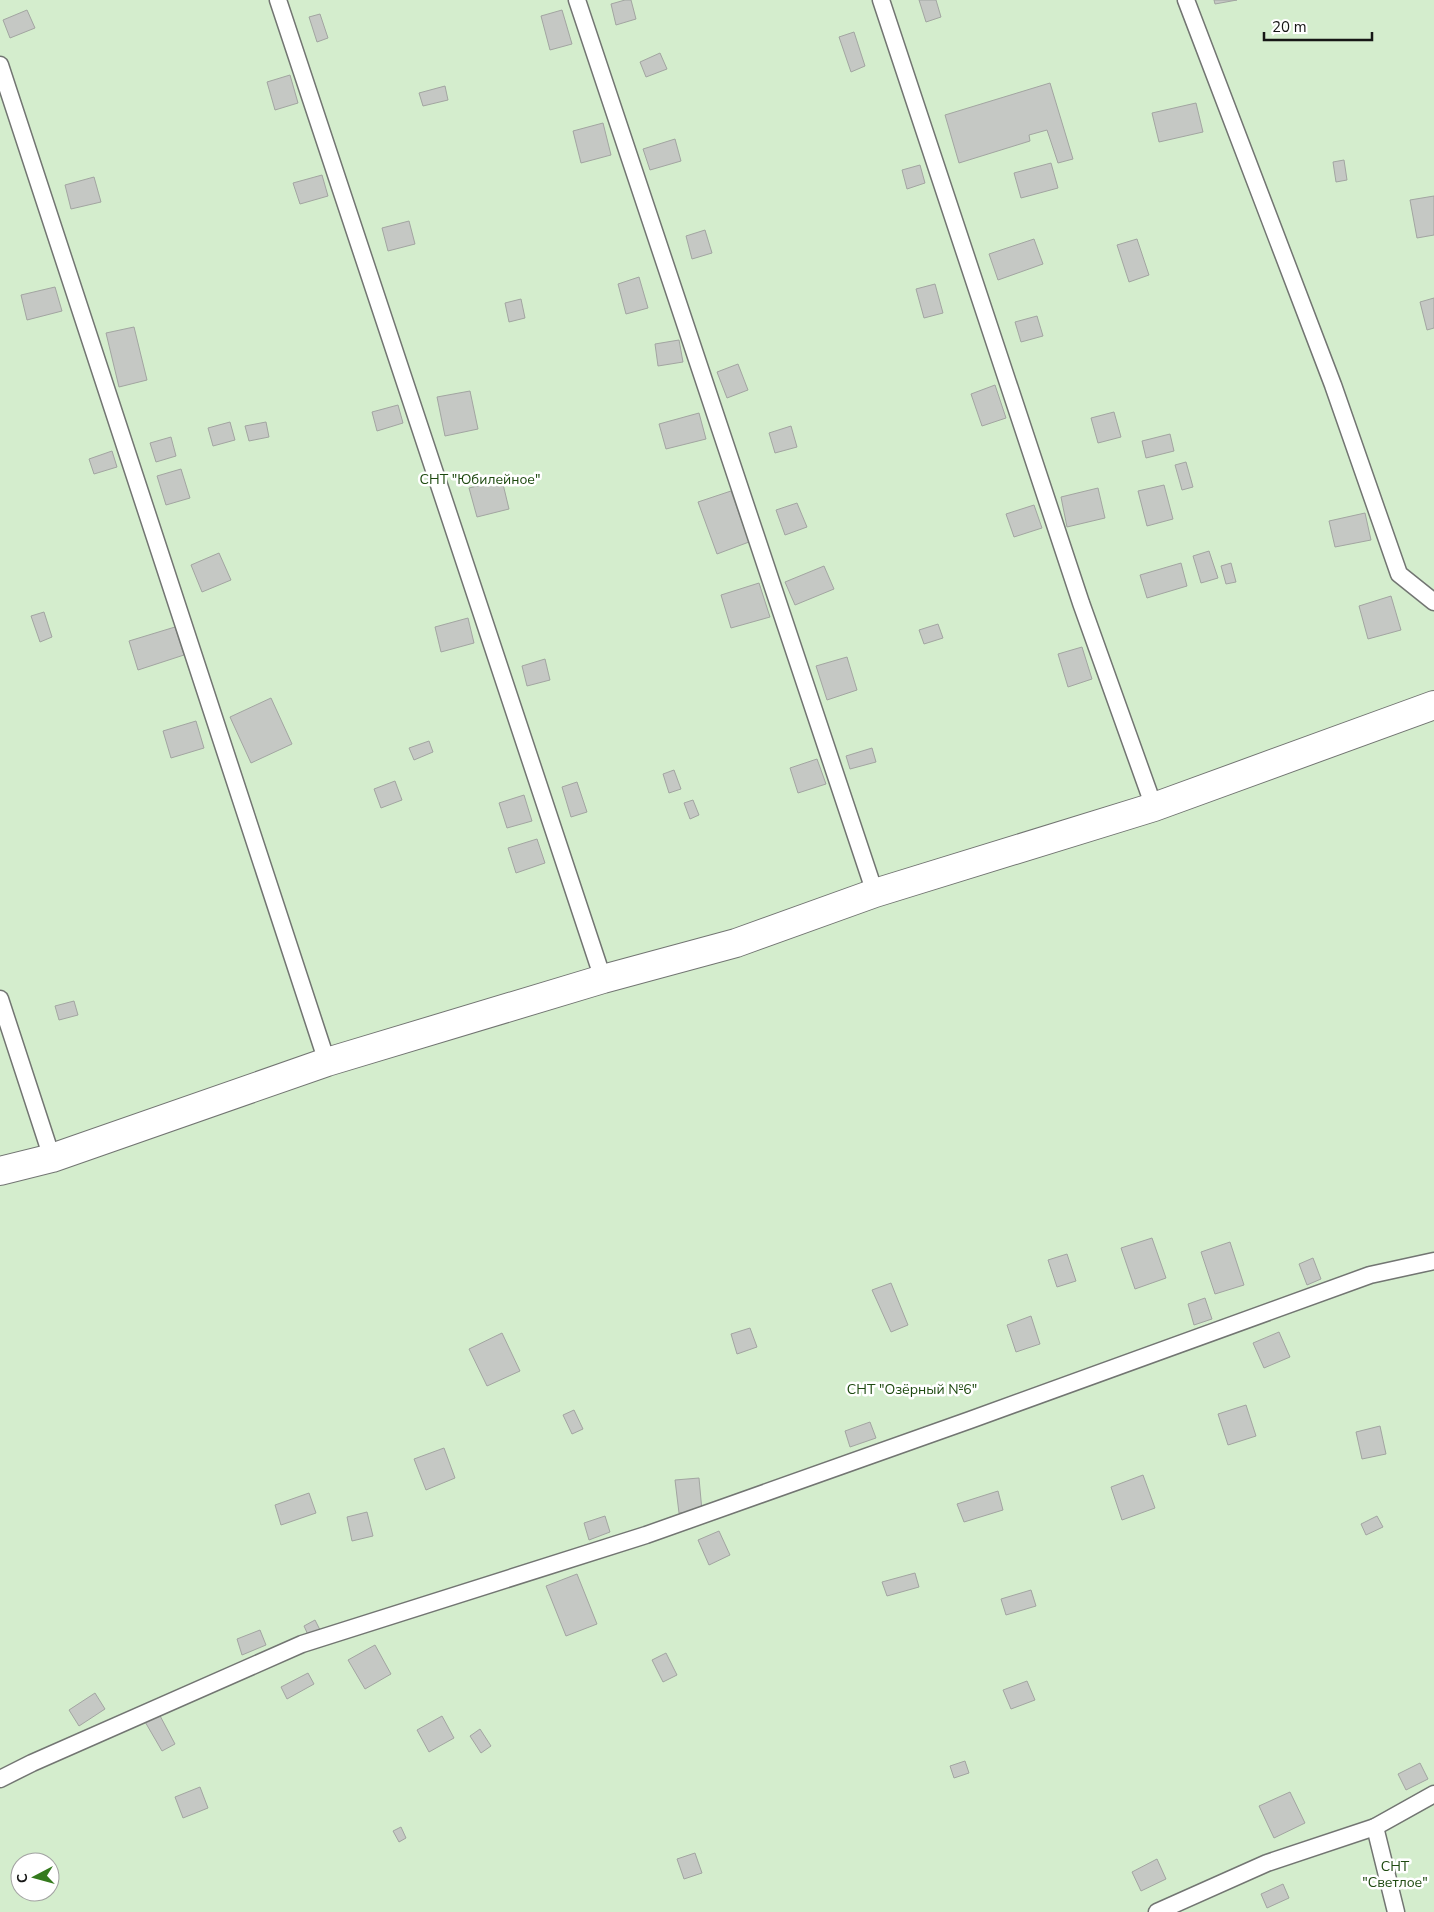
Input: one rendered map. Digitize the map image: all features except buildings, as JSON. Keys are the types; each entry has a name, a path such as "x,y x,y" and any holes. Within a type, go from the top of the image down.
{"street":[{"path":"0,1171 52,1158 327,1062 603,979 736,943 874,893 1154,807 1434,705"}],"lane":[{"path":"278,0 603,979"},
{"path":"577,0 874,893"},
{"path":"881,0 1081,603 1154,807"},
{"path":"1186,0 1333,385 1400,574 1434,602"},
{"path":"0,65 327,1062"},
{"path":"0,999 52,1158"},
{"path":"0,1779 32,1763 302,1644 646,1535 1370,1275 1434,1261"},
{"path":"1156,1912 1268,1863 1375,1827 1434,1794"},
{"path":"1375,1827 1396,1912"}],"green space":[{"path":"0,0 1434,0 1434,1912 0,1912"}],"park label":[{"name":"СНТ \"Юбилейное\"","path":"480,479"},
{"name":"СНТ \"Озёрный №6\"","path":"912,1389"},
{"name":"СНТ \"Светлое\"","path":"1395,1874"}]}
